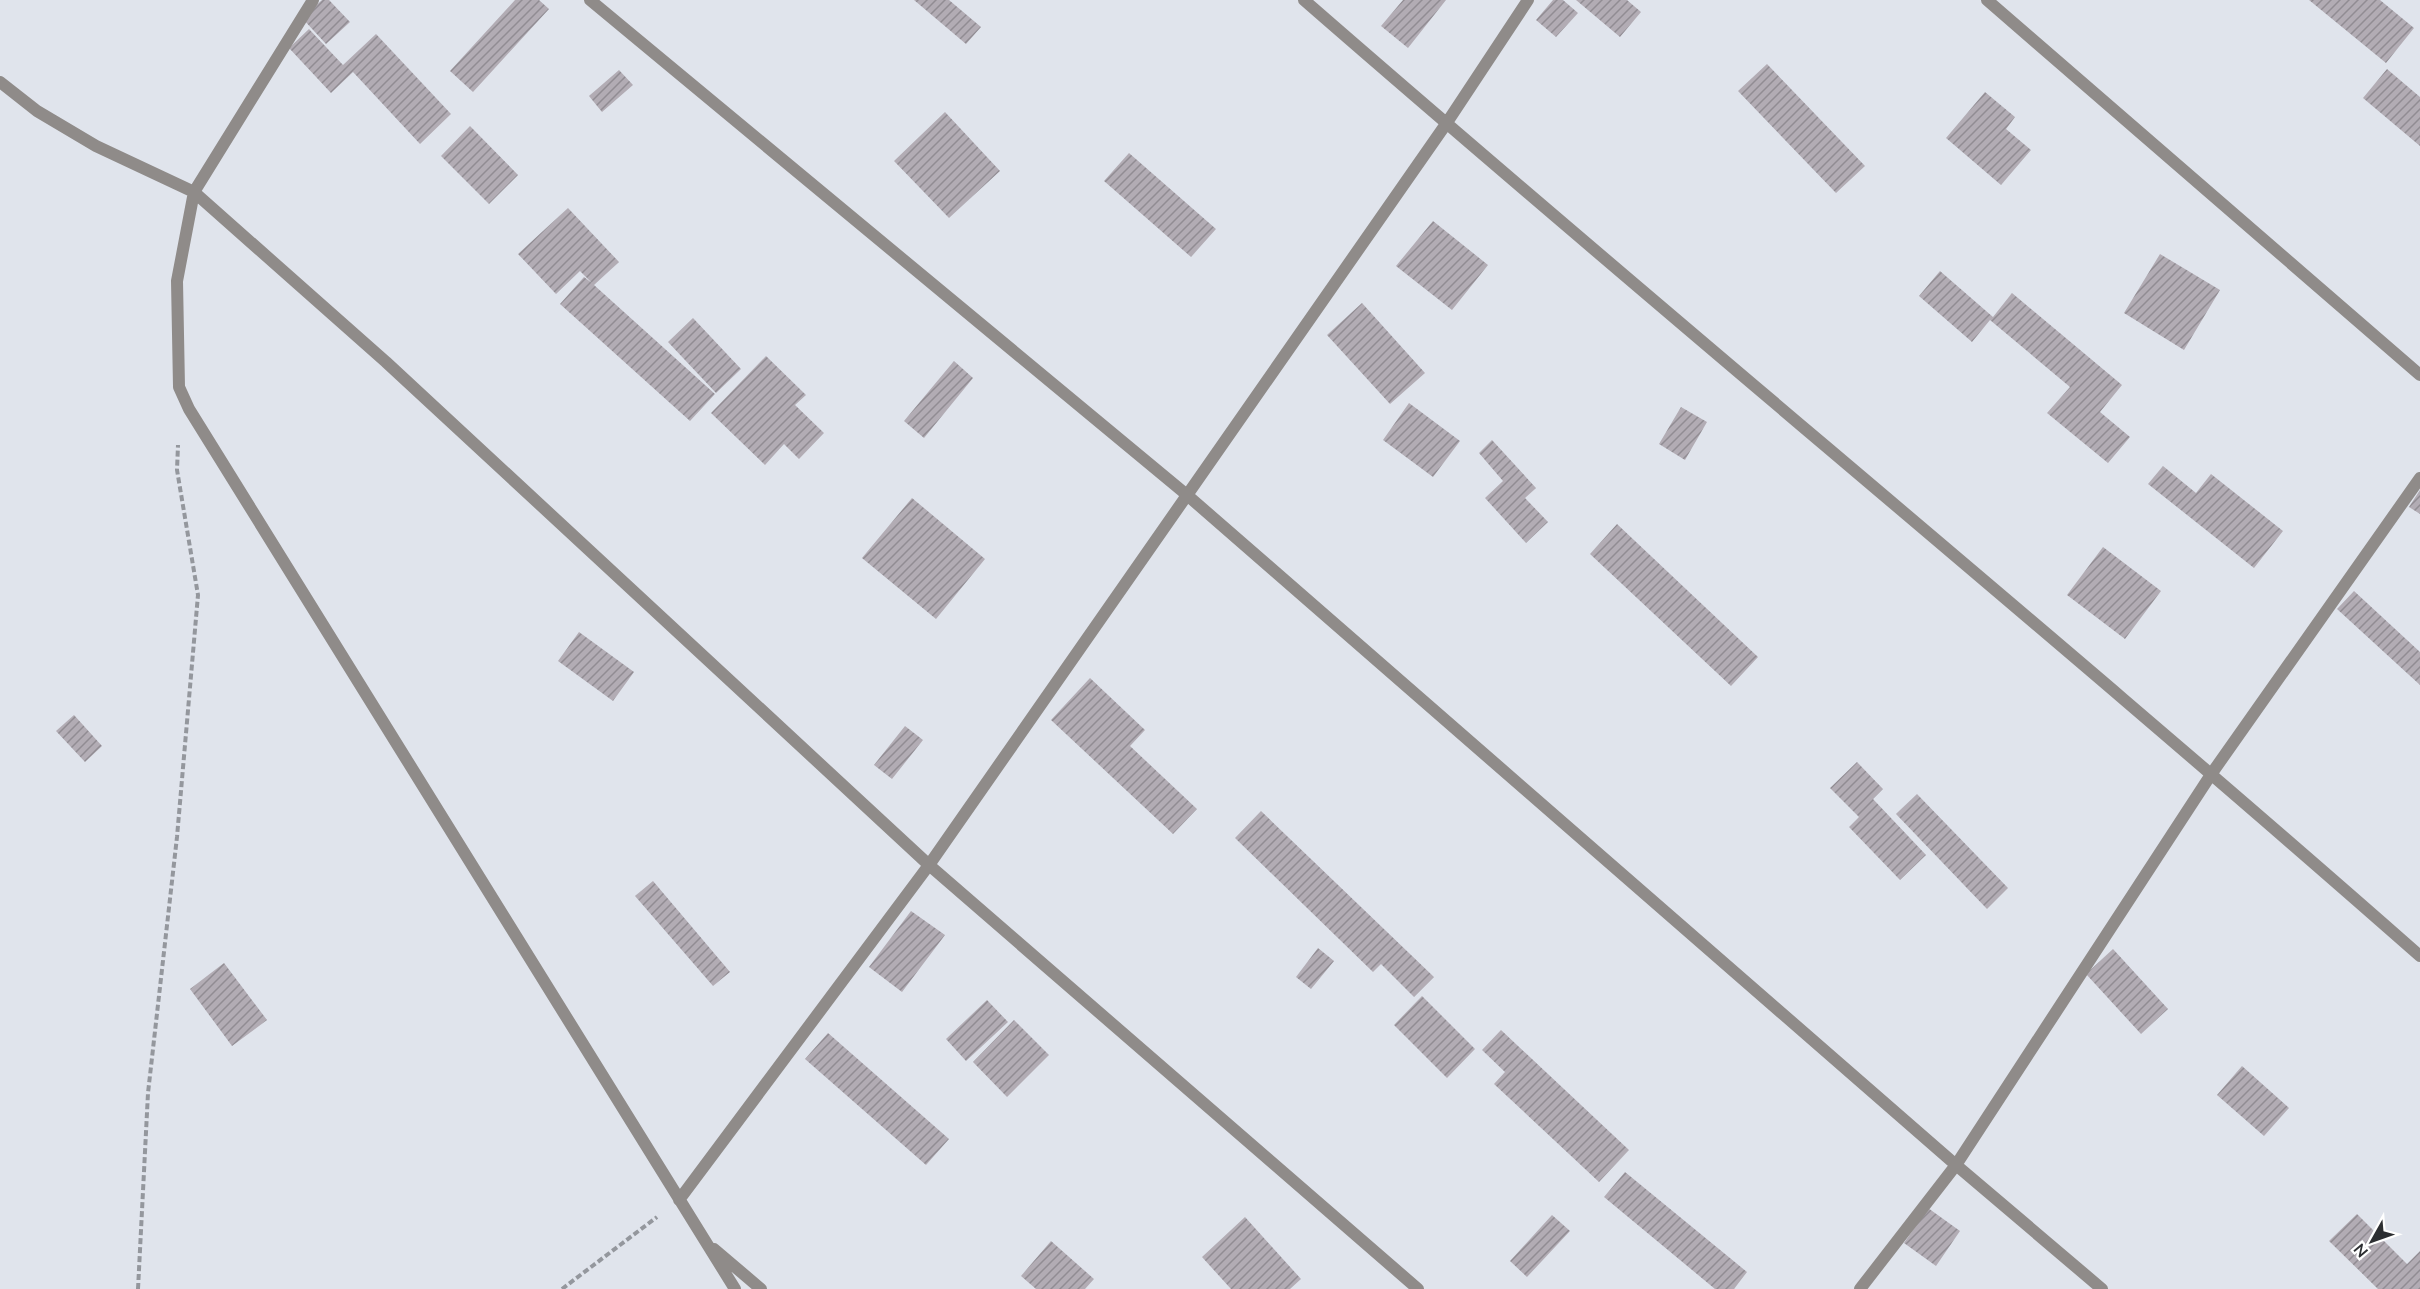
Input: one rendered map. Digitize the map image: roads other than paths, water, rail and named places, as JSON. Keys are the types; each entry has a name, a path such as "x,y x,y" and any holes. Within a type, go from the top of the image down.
{"street":[{"path":"313,0 194,192 177,281 179,387 189,410 735,1289"},
{"path":"590,0 1187,495 1956,1165 2102,1289"},
{"path":"1304,0 1446,124 2212,772 2420,956"},
{"path":"679,1200 929,865 1446,124 1528,0"},
{"path":"1987,0 2420,375"},
{"path":"0,82 37,111 96,146 194,192 386,362 929,865 1418,1289"},
{"path":"1860,1289 1956,1165 2212,772 2420,478"},
{"path":"705,1242 761,1289"}]}
